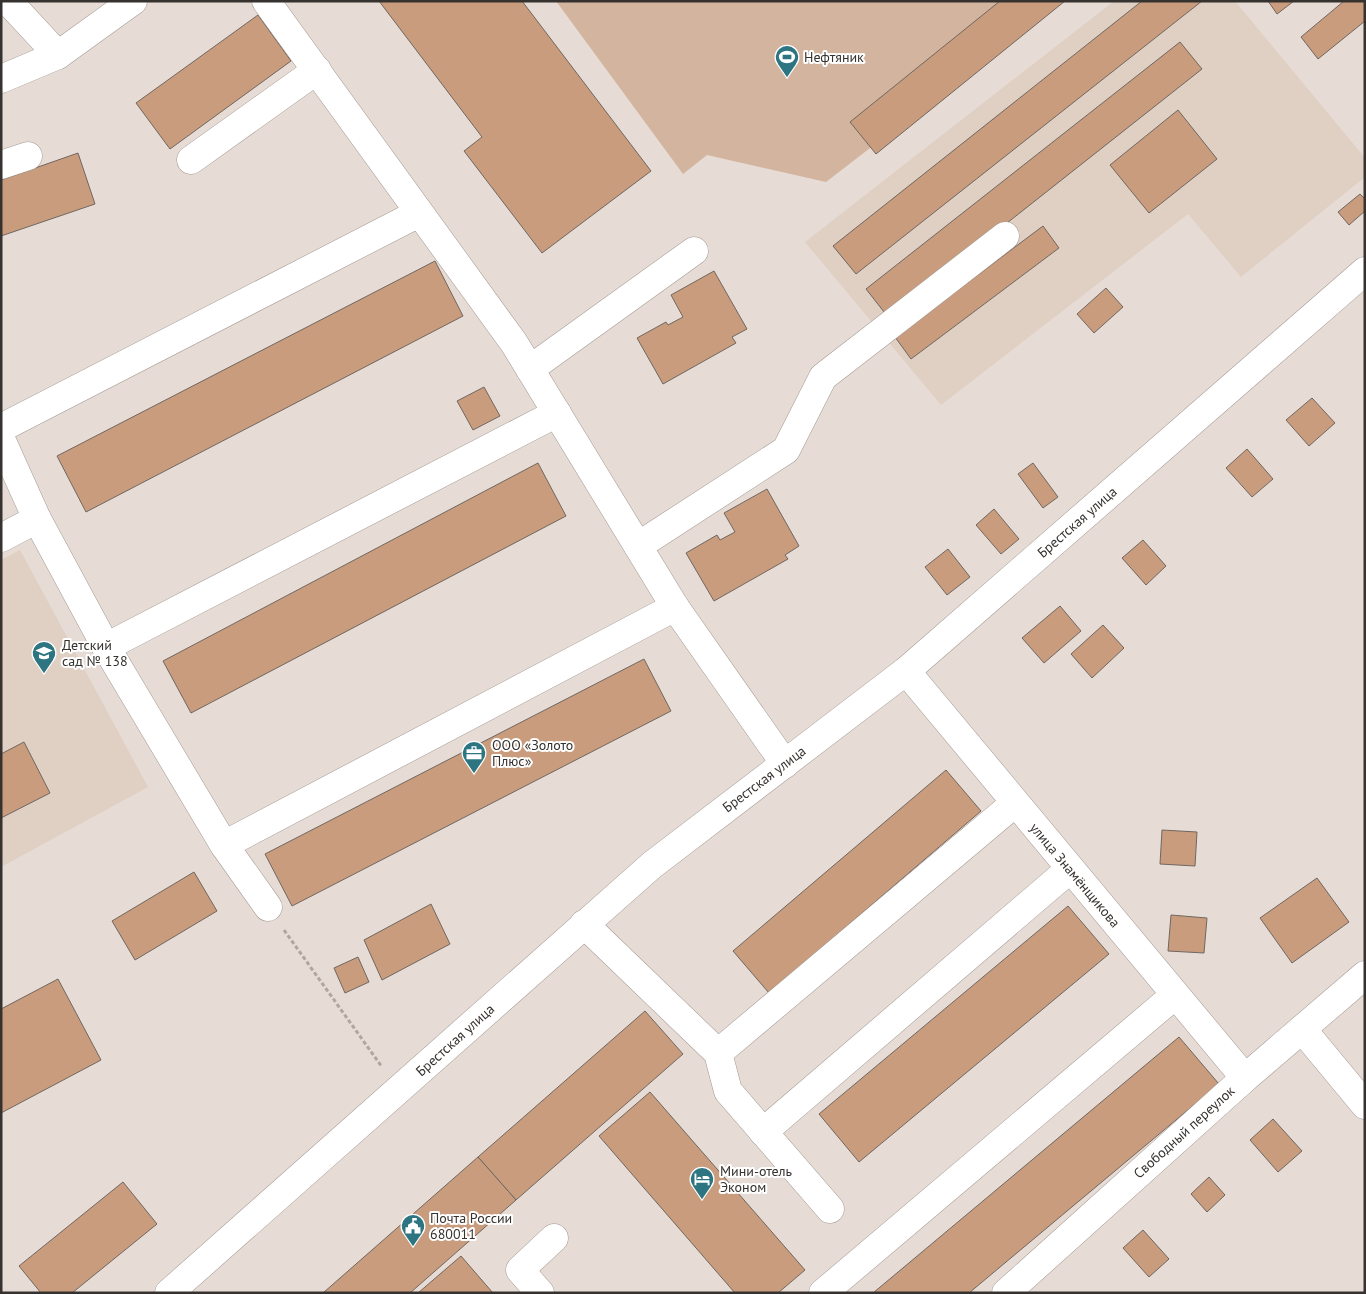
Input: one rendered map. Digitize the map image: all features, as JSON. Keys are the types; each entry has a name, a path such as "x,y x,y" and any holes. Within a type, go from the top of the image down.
{"street":[{"path":"8,1 58,55"},
{"path":"1,79 58,55 132,1"},
{"path":"266,1 514,343 675,607 785,764"},
{"path":"191,160 317,70"},
{"path":"1,165 28,156"},
{"path":"1,428 419,213"},
{"path":"638,546 786,450 823,377 1005,236"},
{"path":"530,369 694,251"},
{"name":"Брестская улица","path":"169,1293 652,865 906,671 1365,271"},
{"path":"106,647 557,413"},
{"path":"1,439 37,519 106,647 224,845 268,907"},
{"path":"1,538 37,519"},
{"path":"224,845 675,607"},
{"name":"улица Знамёнщикова","path":"906,671 1245,1078"},
{"path":"718,1053 1015,803"},
{"path":"763,1132 1070,869"},
{"path":"584,924 718,1053 728,1091 830,1209"},
{"name":"Свободный переулок","path":"1006,1293 1245,1078 1365,975"},
{"path":"823,1293 1175,994"},
{"path":"1302,1029 1365,1105"},
{"path":"540,1293 520,1270 554,1238"}],"path":[{"path":"268,907 398,1090"}],"shaded area":[{"name":"Нефтяник","path":"556,1 1061,1 826,182 707,155 683,174"},
{"path":"1114,1 1235,1 1365,158 1365,177 1241,277 1188,214 941,405 805,242"},
{"name":"Детский сад № 138","path":"20,550 148,787 1,867 1,560"}],"building":[{"path":"379,1 522,1 651,171 542,253 464,151 482,137"},
{"path":"1000,1 1065,1 876,154 850,122"},
{"path":"1142,1 1202,1 856,274 833,246"},
{"path":"1268,1 1294,1 1277,14"},
{"path":"1344,1 1365,1 1365,21 1318,59 1301,37"},
{"path":"258,15 291,61 170,149 136,103"},
{"path":"1180,42 1202,69 888,317 866,289"},
{"path":"1178,110 1217,159 1149,213 1110,165"},
{"path":"78,153 95,204 1,236 1,180"},
{"path":"1360,194 1365,199 1365,211 1349,225 1338,212"},
{"path":"1043,226 1059,248 911,359 895,337"},
{"path":"435,261 463,316 86,512 57,456"},
{"path":"714,271 747,329 732,337 736,343 663,384 637,338 666,322 668,325 683,317 671,295"},
{"path":"1106,288 1123,307 1094,333 1077,314"},
{"path":"484,387 500,416 473,430 457,401"},
{"path":"1312,398 1335,423 1309,446 1286,420"},
{"path":"1247,449 1273,479 1252,497 1226,468"},
{"path":"538,463 566,516 191,713 163,661"},
{"path":"1033,463 1058,497 1043,508 1018,474"},
{"path":"767,489 799,546 785,555 788,559 714,601 686,553 717,535 720,540 735,532 724,513"},
{"path":"994,509 1019,539 1001,554 976,525"},
{"path":"1143,540 1166,566 1146,585 1122,558"},
{"path":"948,549 970,577 947,595 925,567"},
{"path":"1060,606 1081,631 1044,663 1022,638"},
{"path":"1103,625 1124,648 1092,678 1071,654"},
{"path":"644,659 671,711 292,906 265,854"},
{"path":"24,742 50,793 1,818 1,754"},
{"path":"946,770 981,811 769,993 733,951"},
{"path":"1162,830 1197,832 1195,866 1160,864"},
{"path":"194,872 217,911 135,960 112,921"},
{"path":"1317,878 1349,922 1292,963 1260,918"},
{"path":"431,904 450,944 382,980 364,940"},
{"path":"1068,906 1109,954 859,1162 819,1114"},
{"path":"1171,915 1207,918 1204,953 1168,951"},
{"path":"358,957 369,982 345,993 334,968"},
{"path":"58,979 101,1060 1,1113 1,1009"},
{"path":"645,1011 683,1054 516,1200 478,1157"},
{"path":"1179,1037 1219,1084 969,1293 873,1293"},
{"path":"650,1092 805,1270 778,1293 735,1293 599,1136"},
{"path":"1273,1119 1302,1151 1278,1172 1250,1140"},
{"path":"478,1157 516,1200 410,1293 323,1293"},
{"path":"1209,1177 1225,1195 1207,1212 1191,1194"},
{"path":"123,1182 157,1224 72,1293 41,1293 19,1266"},
{"path":"1143,1230 1169,1259 1149,1277 1123,1248"},
{"path":"461,1256 493,1293 418,1293"}],"place":[{"name":"Нефтяник","path":"787,78"},
{"name":"Детский сад № 138","path":"44,674"},
{"name":"ООО «Золото Плюс»","path":"474,774"},
{"name":"Мини-отель Эконом","path":"702,1200"},
{"name":"Почта России 680011","path":"413,1247"}]}
